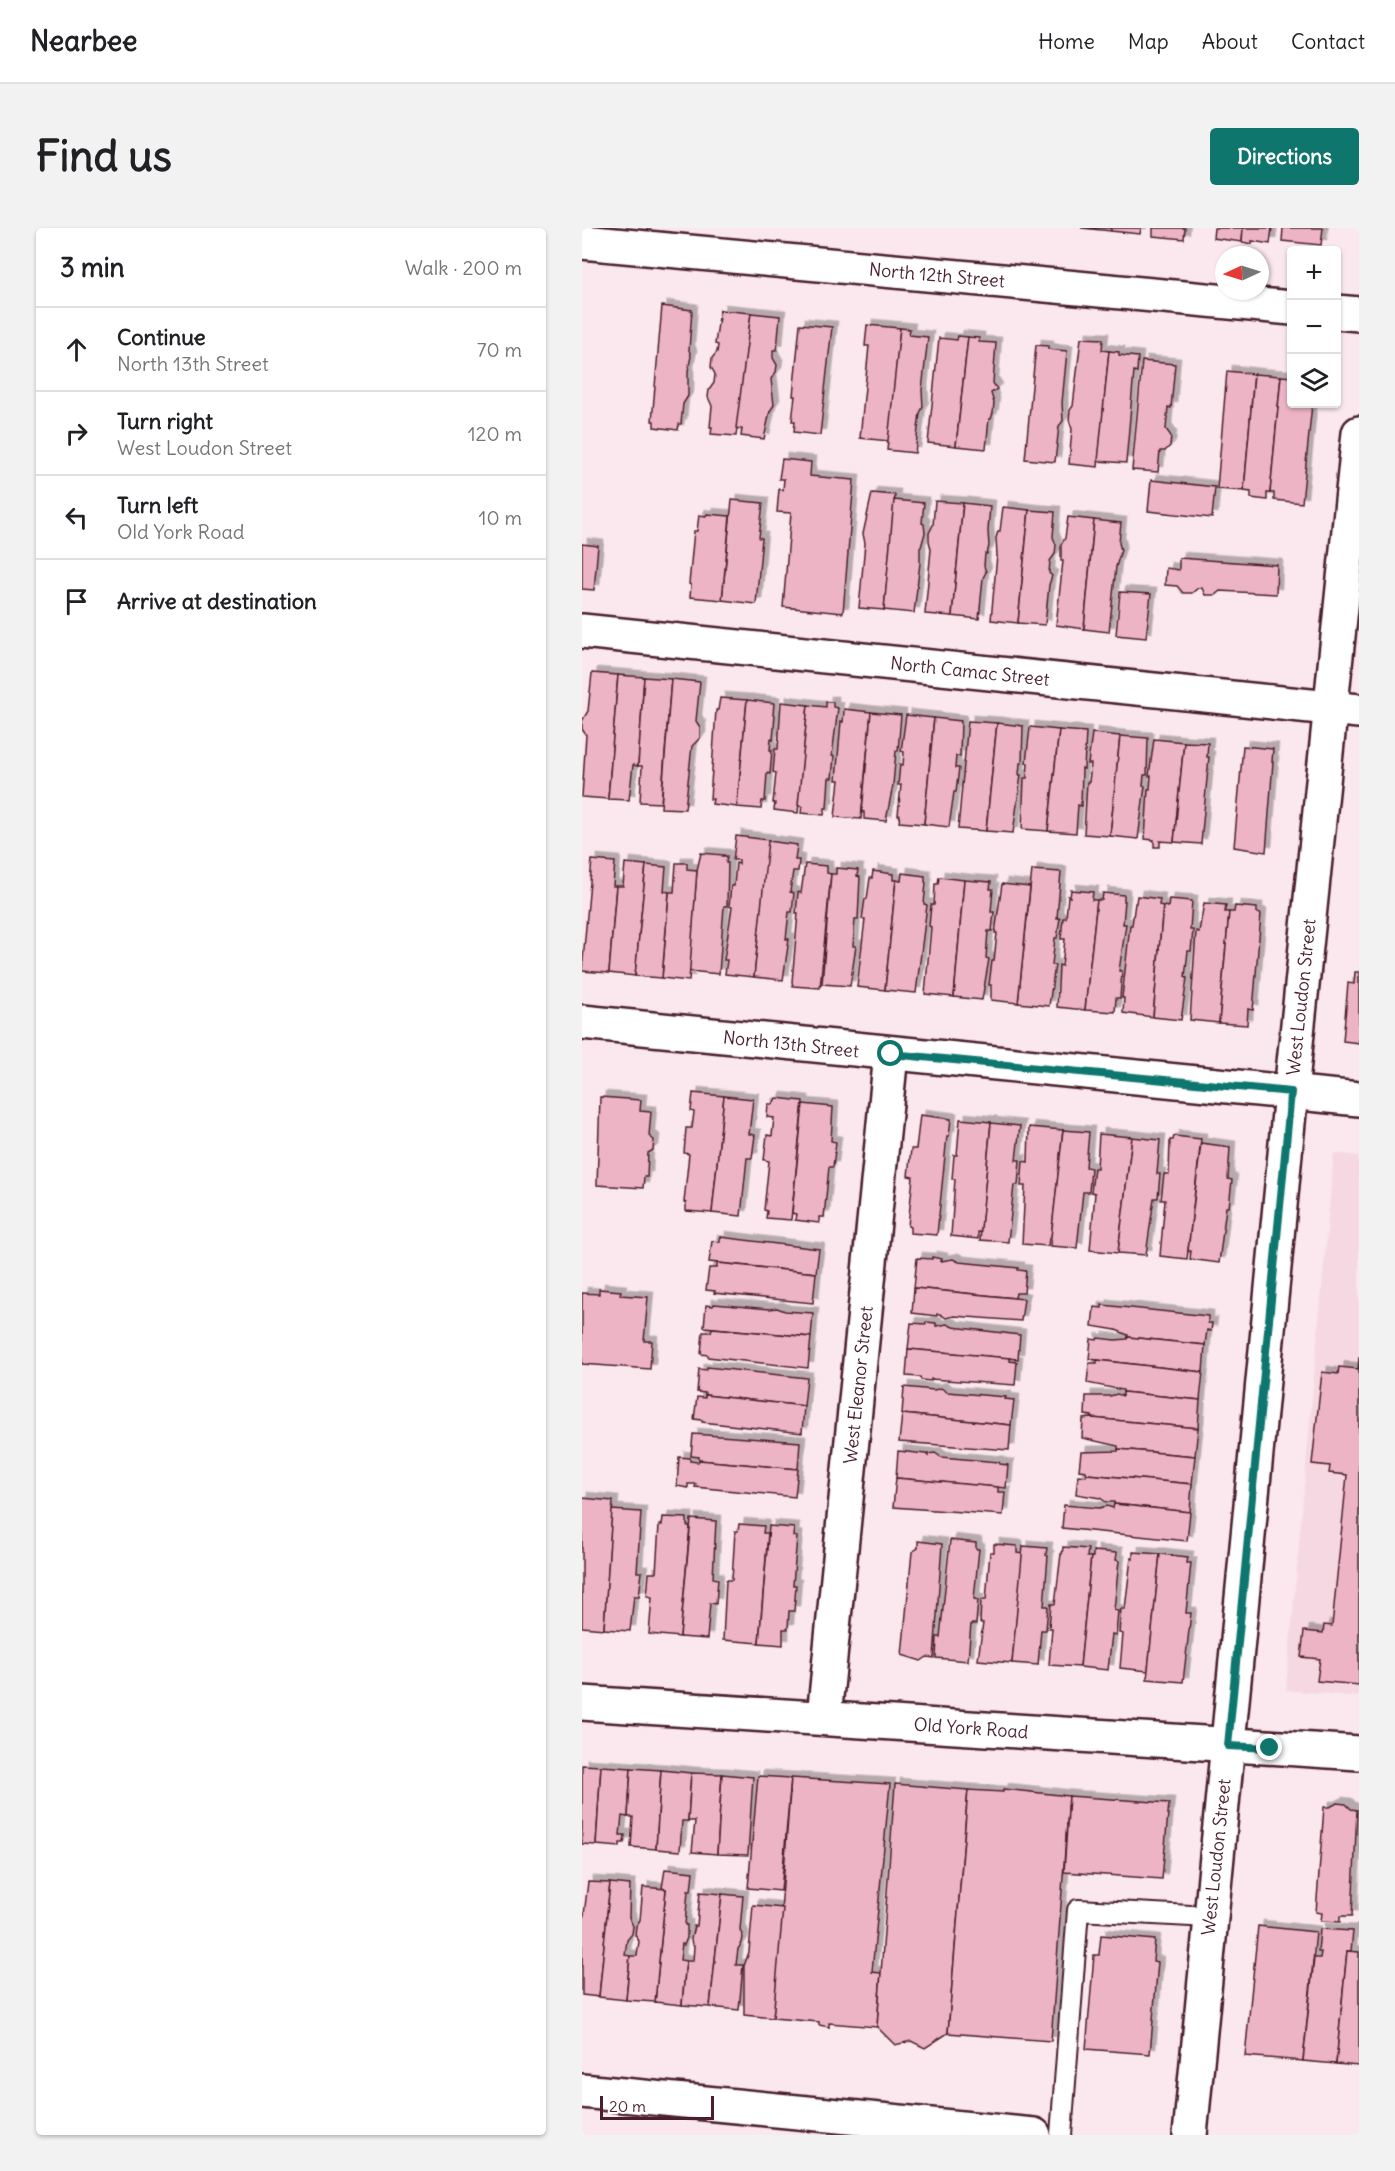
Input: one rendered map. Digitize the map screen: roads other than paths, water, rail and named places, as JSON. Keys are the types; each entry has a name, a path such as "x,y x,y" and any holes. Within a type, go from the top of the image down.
{"street":[{"name":"North 12th Street","path":"582,242 1287,308"},
{"path":"1341,312 1359,314"},
{"name":"West Loudon Street","path":"1190,2135 1291,1092 1345,710 1359,433"},
{"name":"North Camac Street","path":"582,631 1345,710"},
{"name":"North 13th Street","path":"582,1022 1359,1099"},
{"name":"West Eleanor Street","path":"824,1717 891,1054"},
{"name":"Old York Road","path":"582,1703 1359,1753"},
{"path":"582,2091 1034,2135"}],"lane":[{"path":"1061,2135 1078,1910 1210,1917"}]}
